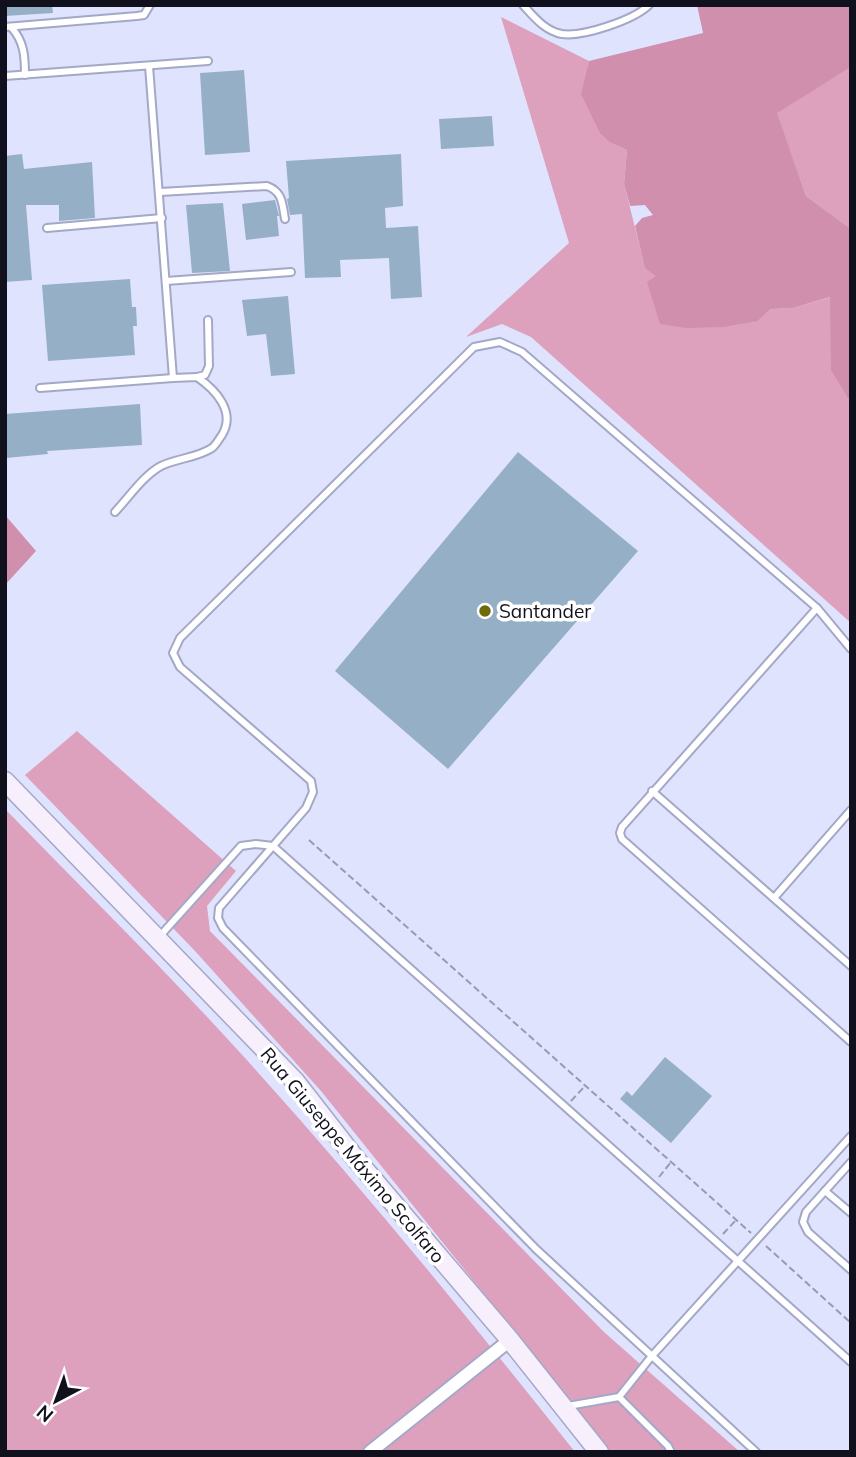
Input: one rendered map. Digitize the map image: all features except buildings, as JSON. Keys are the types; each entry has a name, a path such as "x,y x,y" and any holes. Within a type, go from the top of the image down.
{"main road":[{"name":"Rua Giuseppe Máximo Scolfaro","path":"5,781 295,1081 355,1158 510,1340 600,1452"}],"street":[{"path":"370,1452 510,1340"}],"lane":[{"path":"8,27 144,15 150,5"},
{"path":"523,5 547,28 562,34 580,33 633,17 649,5"},
{"path":"531,5 537,20"},
{"path":"8,27 20,36 25,75"},
{"path":"5,76 208,61"},
{"path":"149,66 173,378"},
{"path":"160,192 267,186 276,189 281,195 285,219"},
{"path":"47,228 162,218"},
{"path":"166,281 291,272"},
{"path":"40,388 205,375 209,366 208,320"},
{"path":"756,1452 536,1249 452,1166 223,928 218,918 219,908 306,808 313,792 311,781 180,667 173,653 180,638 474,347 500,342 522,352 817,608 851,649"},
{"path":"115,512 153,471 162,465 196,456 214,447 225,430 227,415 222,400 197,377"},
{"path":"817,608 652,791 620,833 622,839 851,1042"},
{"path":"652,791 851,966"},
{"path":"774,898 851,810"},
{"path":"158,937 241,846 273,846 851,1362"},
{"path":"563,1407 619,1397 651,1357 851,1136"},
{"path":"851,1162 806,1212 803,1222 808,1232 851,1270"},
{"path":"825,1191 851,1213"},
{"path":"619,1397 671,1452"}],"path":[{"path":"309,840 851,1323"},
{"path":"566,1107 585,1086"},
{"path":"651,1185 671,1162"},
{"path":"715,1243 736,1220"}],"shaded area":[{"path":"697,5 851,5 851,67 777,113 806,196 851,229 851,397 848,398 831,370 830,297 793,308 771,309 758,321 723,327 686,328 660,324 647,282 656,276 645,268 635,226 642,218 653,215 645,205 630,206 624,184 627,150 611,143 600,133 581,94 589,61 703,33"},
{"path":"501,17 589,61 582,94 611,143 627,150 624,184 645,267 758,321 771,309 793,308 831,297 848,397 851,397 851,623 531,337 502,324 466,337 569,243"},
{"path":"851,67 851,229 806,196 776,112"},
{"path":"5,515 36,551 5,585"},
{"path":"77,731 236,871 207,906 210,931 604,1332 740,1452 611,1452 321,1091 195,951 25,775"},
{"path":"5,809 178,986 278,1095 408,1246 575,1452 5,1452"}],"place":[{"name":"Santander","path":"485,611"}]}
